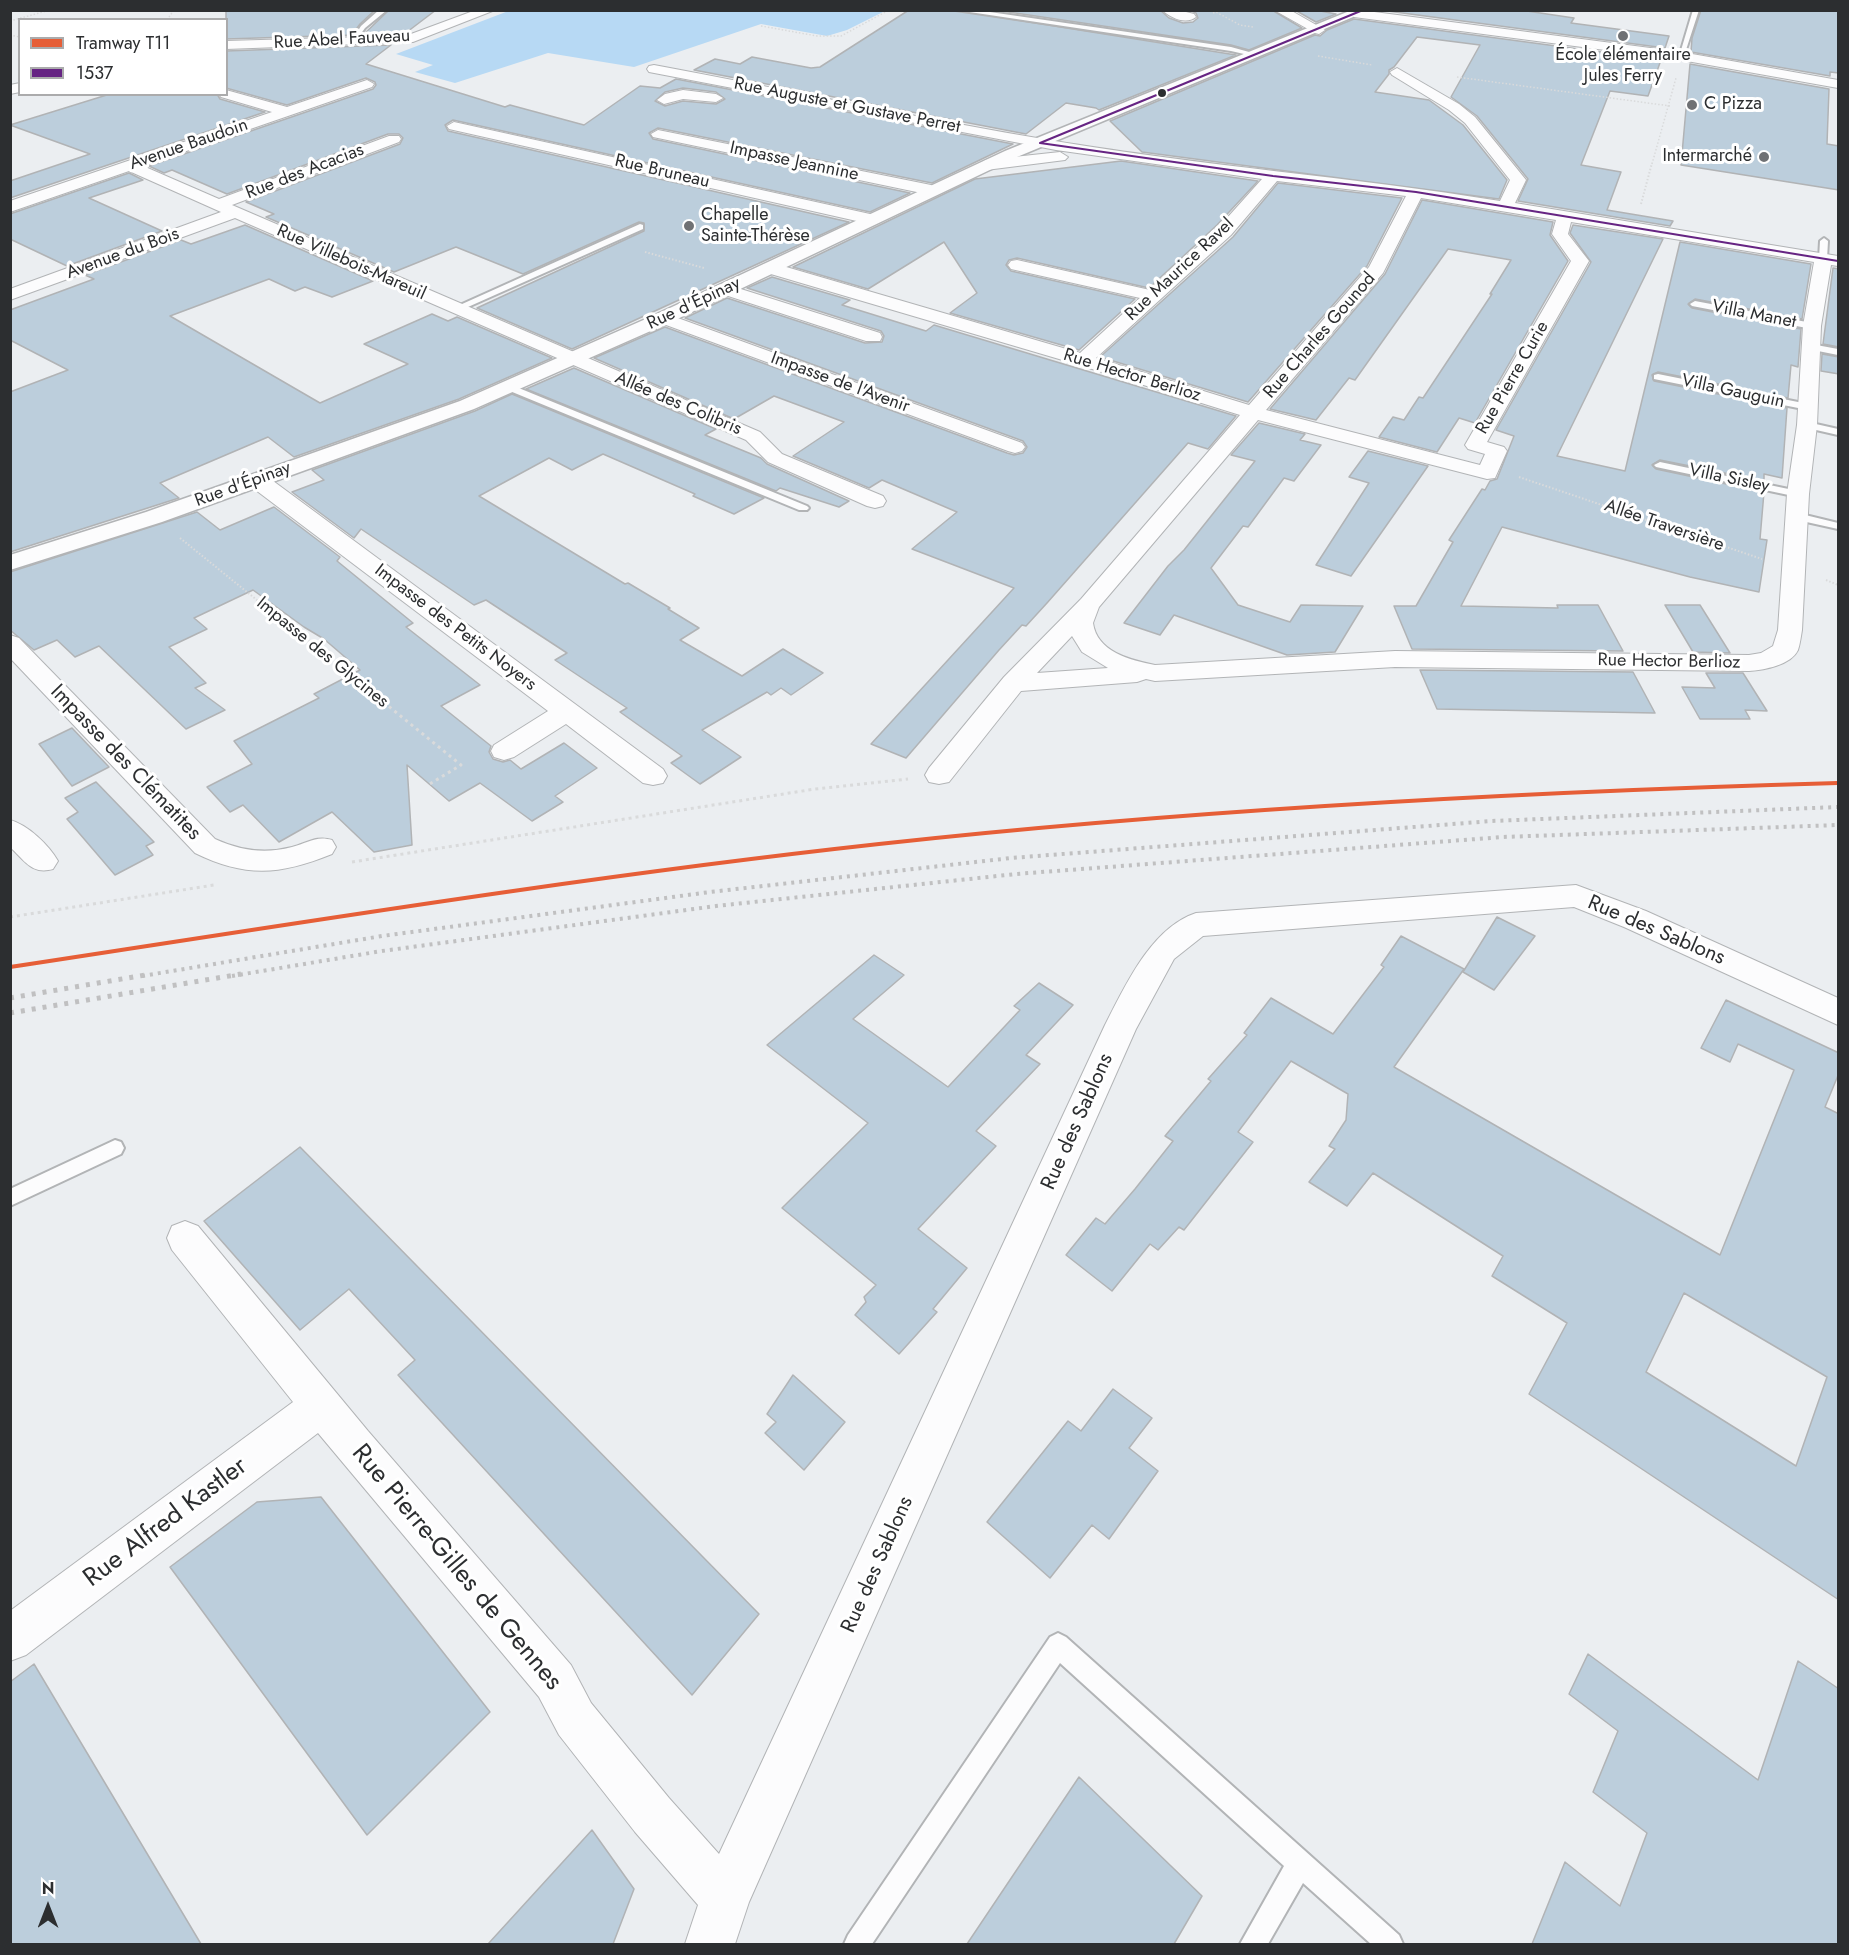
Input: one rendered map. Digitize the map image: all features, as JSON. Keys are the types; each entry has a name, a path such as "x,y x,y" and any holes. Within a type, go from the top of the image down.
{"main road":[{"name":"Rue d'Épinay","path":"10,563 154,517 467,405 573,360 745,280 931,190 987,158 1011,154 1040,143 1361,12"}],"street":[{"name":"Rue Abel Fauveau","path":"228,45 330,43 354,38 370,42 413,38 474,13 489,10"},
{"path":"1168,10 1179,16 1190,17"},
{"path":"1280,10 1319,30"},
{"path":"1361,12 1681,56 1756,72 1839,84"},
{"name":"Rue Auguste et Gustave Perret","path":"654,69 1091,151"},
{"path":"1397,72 1454,107 1470,120 1518,180 1506,206"},
{"name":"Avenue Baudoin","path":"10,207 367,84"},
{"path":"664,100 675,94 726,100"},
{"path":"228,95 285,111"},
{"name":"Rue Bruneau","path":"454,126 870,219"},
{"name":"Impasse Jeannine","path":"658,134 931,190"},
{"name":"Rue des Acacias","path":"217,206 394,139"},
{"path":"987,158 1091,151 1273,176 1416,192 1635,228 1828,254"},
{"name":"Rue Villebois-Mareuil","path":"129,166 573,360"},
{"name":"Rue Maurice Ravel","path":"1083,360 1225,231 1273,176"},
{"name":"Rue Charles Gounod","path":"1253,413 1377,269 1416,192"},
{"name":"Avenue du Bois","path":"10,295 235,212"},
{"name":"Rue Pierre Curie","path":"1454,448 1580,261 1560,234 1565,216"},
{"name":"Rue Hector Berlioz","path":"1013,683 1395,659 1756,663 1774,657 1785,650 1787,644 1808,416 1812,337 1828,254"},
{"path":"1017,265 1153,296"},
{"name":"Rue Hector Berlioz","path":"770,268 1083,360 1253,413"},
{"path":"725,289 873,337"},
{"name":"Impasse de l'Avenir","path":"664,318 1014,447"},
{"name":"Allée des Colibris","path":"573,360 753,436 775,458 875,501"},
{"path":"939,775 1013,683 1089,604 1253,413"},
{"name":"Rue Pierre Curie","path":"1253,413 1454,448 1497,451 1487,473 1454,448"},
{"name":"Impasse des Petits Noyers","path":"257,480 653,776"},
{"name":"Rue Hector Berlioz","path":"1089,604 1081,626 1089,643 1111,660 1155,673"},
{"name":"Impasse des Clématites","path":"10,644 205,846 232,859 250,862 285,860 322,847"},
{"path":"504,751 567,711"},
{"path":"10,830 43,861"},
{"name":"Rue des Sablons","path":"710,1944 725,1898 1121,1026 1163,951 1171,944 1196,925 1576,896 1635,919 1839,1012"},
{"name":"Rue Pierre-Gilles de Gennes","path":"185,1238 321,1406 555,1681 575,1719 652,1815 725,1898"},
{"name":"Rue Alfred Kastler","path":"10,1639 321,1406"}],"lane":[{"path":"354,38 384,10"},
{"path":"959,10 1231,49 1257,55"},
{"path":"1681,56 1696,10"},
{"path":"456,309 640,227"},
{"name":"Villa Manet","path":"1695,304 1812,337 1839,352"},
{"name":"Villa Gauguin","path":"1658,376 1808,416 1839,432"},
{"path":"509,387 802,508"},
{"name":"Villa Sisley","path":"1660,465 1798,505 1839,526"},
{"path":"10,1198 115,1148"},
{"path":"857,1944 1058,1645 1390,1944"},
{"path":"1253,1944 1300,1863"}],"path":[{"path":"21,18 50,10"},
{"path":"761,26 817,36 841,36 889,10"},
{"path":"1190,17 1216,12 1240,26 1304,36"},
{"path":"1274,48 1366,64 1397,72 1436,74 1670,106"},
{"path":"1635,228 1670,106 1681,56"},
{"path":"608,241 745,280"},
{"name":"Allée Traversière","path":"1490,467 1839,585"},
{"name":"Impasse des Glycines","path":"154,517 461,765 428,785"},
{"path":"351,862 814,789 939,775"},
{"path":"10,917 222,884"}],"shaded area":[{"path":"511,10 885,11 847,30 827,36 761,24 634,67 548,53 455,83 415,72 433,65 396,54"}],"building":[{"path":"226,10 375,10 352,35 228,39 228,18 226,18"},
{"path":"389,10 436,10 407,32 363,35"},
{"path":"909,10 954,10 1236,55 1099,110 1066,103 1026,134 694,70 715,59 740,64 752,57 811,68 820,67"},
{"path":"995,10 1160,10 1169,18 1183,23 1193,22 1198,18 1196,13 1189,10 1272,10 1302,28 1249,50 1231,45"},
{"path":"1295,10 1315,10 1336,14 1316,22"},
{"path":"1380,10 1520,10 1574,18 1571,23 1669,36 1665,48"},
{"path":"1701,10 1839,10 1839,73 1830,72 1830,76 1691,52 1692,38"},
{"path":"1354,19 1661,60 1648,96 1610,91 1581,165 1621,172 1607,210 1673,221 1670,226 1518,201 1528,179 1477,116 1451,97 1480,45 1417,37 1394,67 1389,70 1389,74 1375,92 1429,100 1463,125 1507,180 1499,199 1142,152 1110,121 1315,35 1320,36 1327,30"},
{"path":"391,45 366,64 505,107 510,105 584,125 640,86 660,88 676,79 1013,144 932,183 658,128 649,133 653,139 910,193 870,212 453,120 445,125 448,131 849,222 572,349 477,308 644,231 644,223 639,222 523,274 456,247 394,272 266,217 274,214 246,202 400,144 403,138 399,134 388,134 227,194 172,170 164,173 149,166 373,89 376,85 375,82 366,78 287,105 228,89 228,51","holes":["683,88 716,92 725,99 716,104 683,101 665,106 655,101 665,92"]},
{"path":"1690,64 1829,89 1827,144 1839,146 1839,190 1681,165"},
{"path":"104,96 218,96 220,99 265,112 10,198 10,181 90,154 10,125"},
{"path":"1121,161 1258,181 1217,225 1149,288 1017,258 1009,260 1006,265 1011,271 1135,299 1079,350 950,313 977,293 944,242 868,289 793,267 975,179"},
{"path":"129,173 143,180 89,198 162,231 67,266 10,239 10,214"},
{"path":"1278,183 1402,198 1367,266 1248,402 1100,357 1233,237"},
{"path":"1422,200 1553,222 1550,235 1568,261 1475,423 1459,418 1437,452 1379,437 1393,417 1404,420 1419,397 1423,398 1492,294 1490,294 1511,260 1448,249 1355,380 1349,378 1316,420 1270,409 1385,274"},
{"path":"245,225 373,281 332,297 305,287 295,291 269,279 170,316 320,403 408,364 364,344 432,314 448,321 457,317 552,358 459,399 294,457 268,437 160,483 179,498 10,552 10,392 68,370 10,340 10,310 94,279 85,275 181,240 191,244"},
{"path":"1573,225 1663,239 1557,456 1625,471 1680,242 1811,264 1802,319 1695,299 1688,304 1692,308 1801,329 1798,367 1791,365 1788,398 1658,372 1652,375 1654,381 1787,408 1782,478 1764,474 1764,481 1660,460 1652,465 1656,469 1764,492 1760,539 1767,540 1759,592 1690,577 1502,527 1461,606 1558,608 1557,605 1598,605 1623,651 1412,649 1394,606 1416,606 1453,542 1449,540 1482,489 1485,490 1490,481 1497,479 1514,436 1496,430 1591,262 1570,233"},
{"path":"1833,268 1839,269 1839,347 1823,344"},
{"path":"772,277 850,300 842,305 926,331 934,325 1236,416 1208,449 1188,443 1026,626 1022,625 999,650 906,758 871,744 1014,588 912,549 957,512 882,480 869,488 793,456 844,422 774,396 734,419 594,358 665,327 1007,453 1014,455 1023,453 1027,447 1023,441 685,318 727,298 865,343 882,342 884,336 881,331 747,288"},
{"path":"1822,354 1839,357 1839,374 1821,371"},
{"path":"574,368 716,429 705,435 761,458 767,464 849,501 839,507 780,488 776,491 526,389"},
{"path":"512,394 764,498 734,514 693,496 695,494 603,454 572,470 549,458 479,496 625,584 628,583 670,608 668,609 699,628 680,640 742,676 783,649 823,673 791,695 781,688 771,695 767,692 702,730 741,757 700,784 671,763 682,756 620,712 627,708 555,660 567,653 486,600 474,605 361,529 354,538 292,492 324,480 312,470 475,411"},
{"path":"1259,423 1305,434 1300,440 1321,445 1294,481 1284,478 1248,527 1243,526 1211,568 1238,605 1290,622 1301,605 1363,606 1335,652 1287,655 1174,615 1160,635 1124,623 1255,461 1231,455"},
{"path":"1368,451 1428,466 1351,576 1316,565 1369,483 1349,477"},
{"path":"274,507 340,557 337,561 413,623 406,627 480,685 441,706 491,746 489,752 493,759 503,762 510,760 521,769 564,743 597,768 555,796 563,802 532,821 480,783 449,801 407,765 412,845 374,852 332,812 279,842 243,805 230,812 207,787 252,764 234,741 319,698 314,694 360,670 324,639 253,590 194,618 207,629 169,647 206,683 195,688 225,710 186,729 99,646 75,657 57,640 34,650 10,630 10,572 197,512 220,530"},
{"path":"1665,605 1700,605 1730,653 1693,652"},
{"path":"1420,670 1633,672 1655,713 1437,709"},
{"path":"1706,673 1743,673 1767,711 1745,710 1750,719 1700,719 1682,687 1715,688"},
{"path":"72,728 109,767 72,786 39,744"},
{"path":"96,782 154,842 146,846 153,855 115,875 67,819 78,812 65,798"},
{"path":"1497,917 1535,936 1494,990 1463,972"},
{"path":"1401,936 1464,969 1394,1067 1720,1255 1794,1070 1738,1044 1730,1062 1701,1048 1726,1000 1839,1053 1839,1073 1825,1107 1839,1114 1839,1600 1529,1394 1567,1323 1492,1276 1503,1256 1373,1173 1347,1206 1309,1182 1335,1149 1329,1146 1346,1120 1348,1094 1291,1061 1238,1132 1253,1142 1184,1230 1179,1227 1158,1250 1150,1244 1112,1291 1066,1255 1096,1218 1105,1224 1135,1189 1173,1141 1165,1136 1211,1081 1208,1079 1247,1035 1244,1033 1271,998 1333,1034 1384,967 1381,965","holes":["1684,1293 1827,1377 1796,1466 1646,1372"]},
{"path":"874,955 904,975 853,1019 948,1087 1020,1010 1014,1006 1039,983 1073,1005 1026,1055 1040,1064 976,1131 996,1146 918,1229 967,1268 933,1309 937,1312 899,1354 855,1315 866,1302 864,1297 876,1285 782,1208 868,1123 767,1045"},
{"path":"300,1147 759,1614 692,1695 398,1375 415,1360 349,1289 300,1330 204,1221"},
{"path":"793,1375 845,1422 804,1470 765,1433 776,1422 767,1414"},
{"path":"1113,1389 1152,1418 1129,1448 1158,1471 1109,1539 1092,1525 1050,1578 987,1522 1068,1421 1081,1431"},
{"path":"321,1497 490,1712 367,1835 170,1567 257,1502"},
{"path":"1588,1654 1758,1780 1798,1661 1839,1689 1839,1944 1532,1944 1565,1862 1620,1906 1647,1833 1593,1792 1618,1731 1569,1694"},
{"path":"34,1664 201,1944 10,1944 10,1682"},
{"path":"1079,1777 1202,1896 1174,1944 967,1944"},
{"path":"592,1830 634,1889 613,1944 488,1944"}],"railway":[{"path":"142,976 382,936 710,892 1011,858 1492,821 1838,807"},
{"path":"232,976 382,951 716,906 1016,874 1503,837 1838,825"},
{"path":"10,998 151,974"},
{"path":"10,1013 241,974"}],"tram line":[{"name":"T11","path":"10,967 444,901 879,844 1118,821 1358,804 1598,791 1838,783"}],"transit line":[{"name":"1537","path":"1040,143 1363,10"},
{"name":"1537","path":"1040,143 1273,176 1416,192 1838,261"}],"place":[{"name":"École élémentaire Jules Ferry","path":"1623,36"},
{"name":"C Pizza","path":"1692,105"},
{"name":"Intermarché","path":"1764,157"},
{"name":"Chapelle Sainte-Thérèse","path":"689,226"}]}
